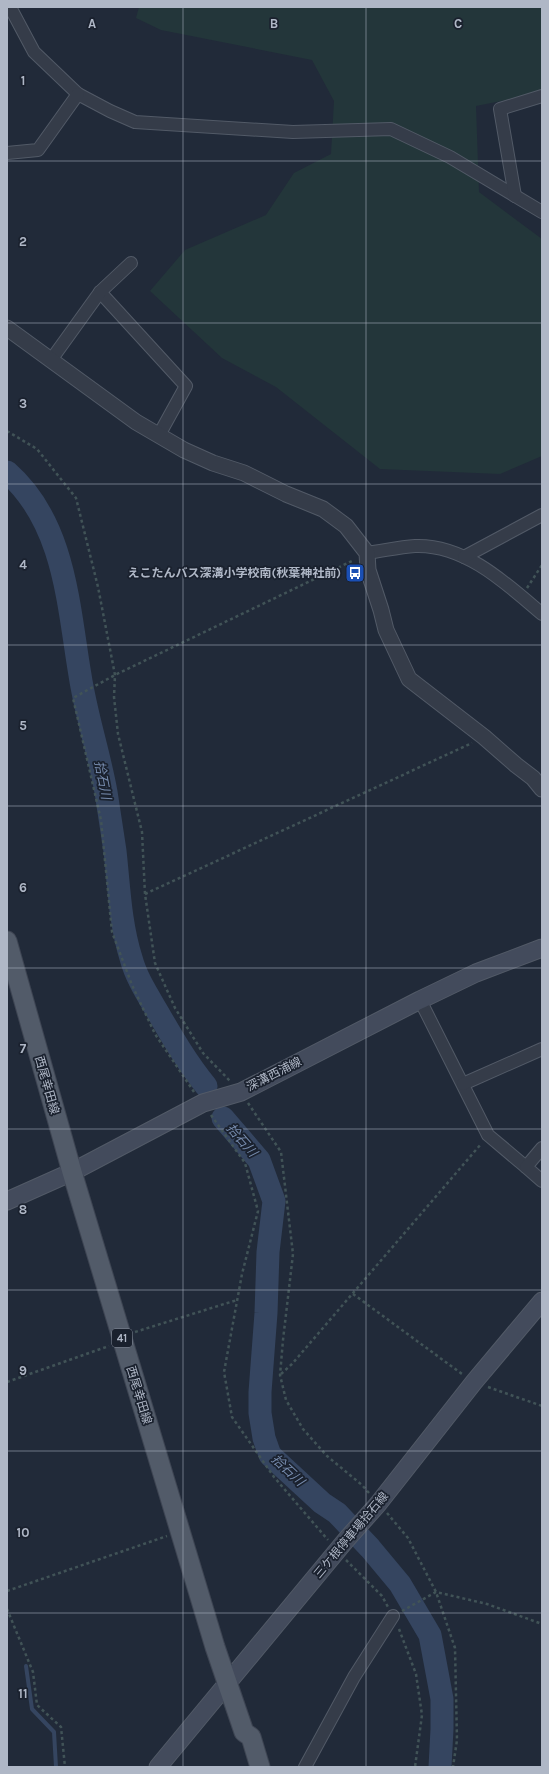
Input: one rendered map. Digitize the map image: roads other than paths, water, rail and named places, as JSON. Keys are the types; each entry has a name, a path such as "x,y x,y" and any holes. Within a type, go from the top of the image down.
{"main road":[{"name":"西尾幸田線","path":"7,941 72,1172 180,1531 227,1685 244,1732 251,1737 258,1766"},
{"name":"深溝西浦線","path":"7,1201 72,1172 203,1104 240,1092 476,973 542,948"},
{"name":"三ケ根停車場拾石線","path":"158,1767 341,1545 378,1504 474,1382 542,1301"}],"street":[{"path":"9,7 34,52 78,94 135,122 293,132 391,129 450,157 542,212"},
{"path":"7,153 38,150 78,94"},
{"path":"515,196 500,109 542,96"},
{"path":"51,360 100,292 131,263"},
{"path":"100,292 186,386 159,435"},
{"path":"7,328 136,422 184,450 213,463 244,473 286,494 323,509 346,526 367,553 368,570 386,630 409,679 484,737 533,778 542,789"},
{"path":"464,557 542,514"},
{"path":"367,553 416,546 446,550 464,557 506,583 542,614"},
{"path":"420,1000 488,1135 542,1181"},
{"path":"463,1084 542,1049"},
{"path":"526,1167 542,1148"},
{"path":"305,1767 354,1677 393,1616"}],"waterway":[{"name":"拾石川","path":"7,472 26,492 41,515 61,566 72,620 83,690 106,792 115,851 124,932 133,965 142,985 174,1040 192,1068 206,1086"},
{"name":"拾石川","path":"223,1118 259,1160 274,1201 268,1252 266,1313 260,1392 260,1413 264,1438 270,1455 322,1503 337,1513 370,1548 400,1584 430,1635 442,1699 440,1767"},
{"path":"26,1666 32,1709 54,1732 56,1767"}],"place":[{"name":"えこたんバス深溝小学校南(秋葉神社前)","path":"355,573"}]}
